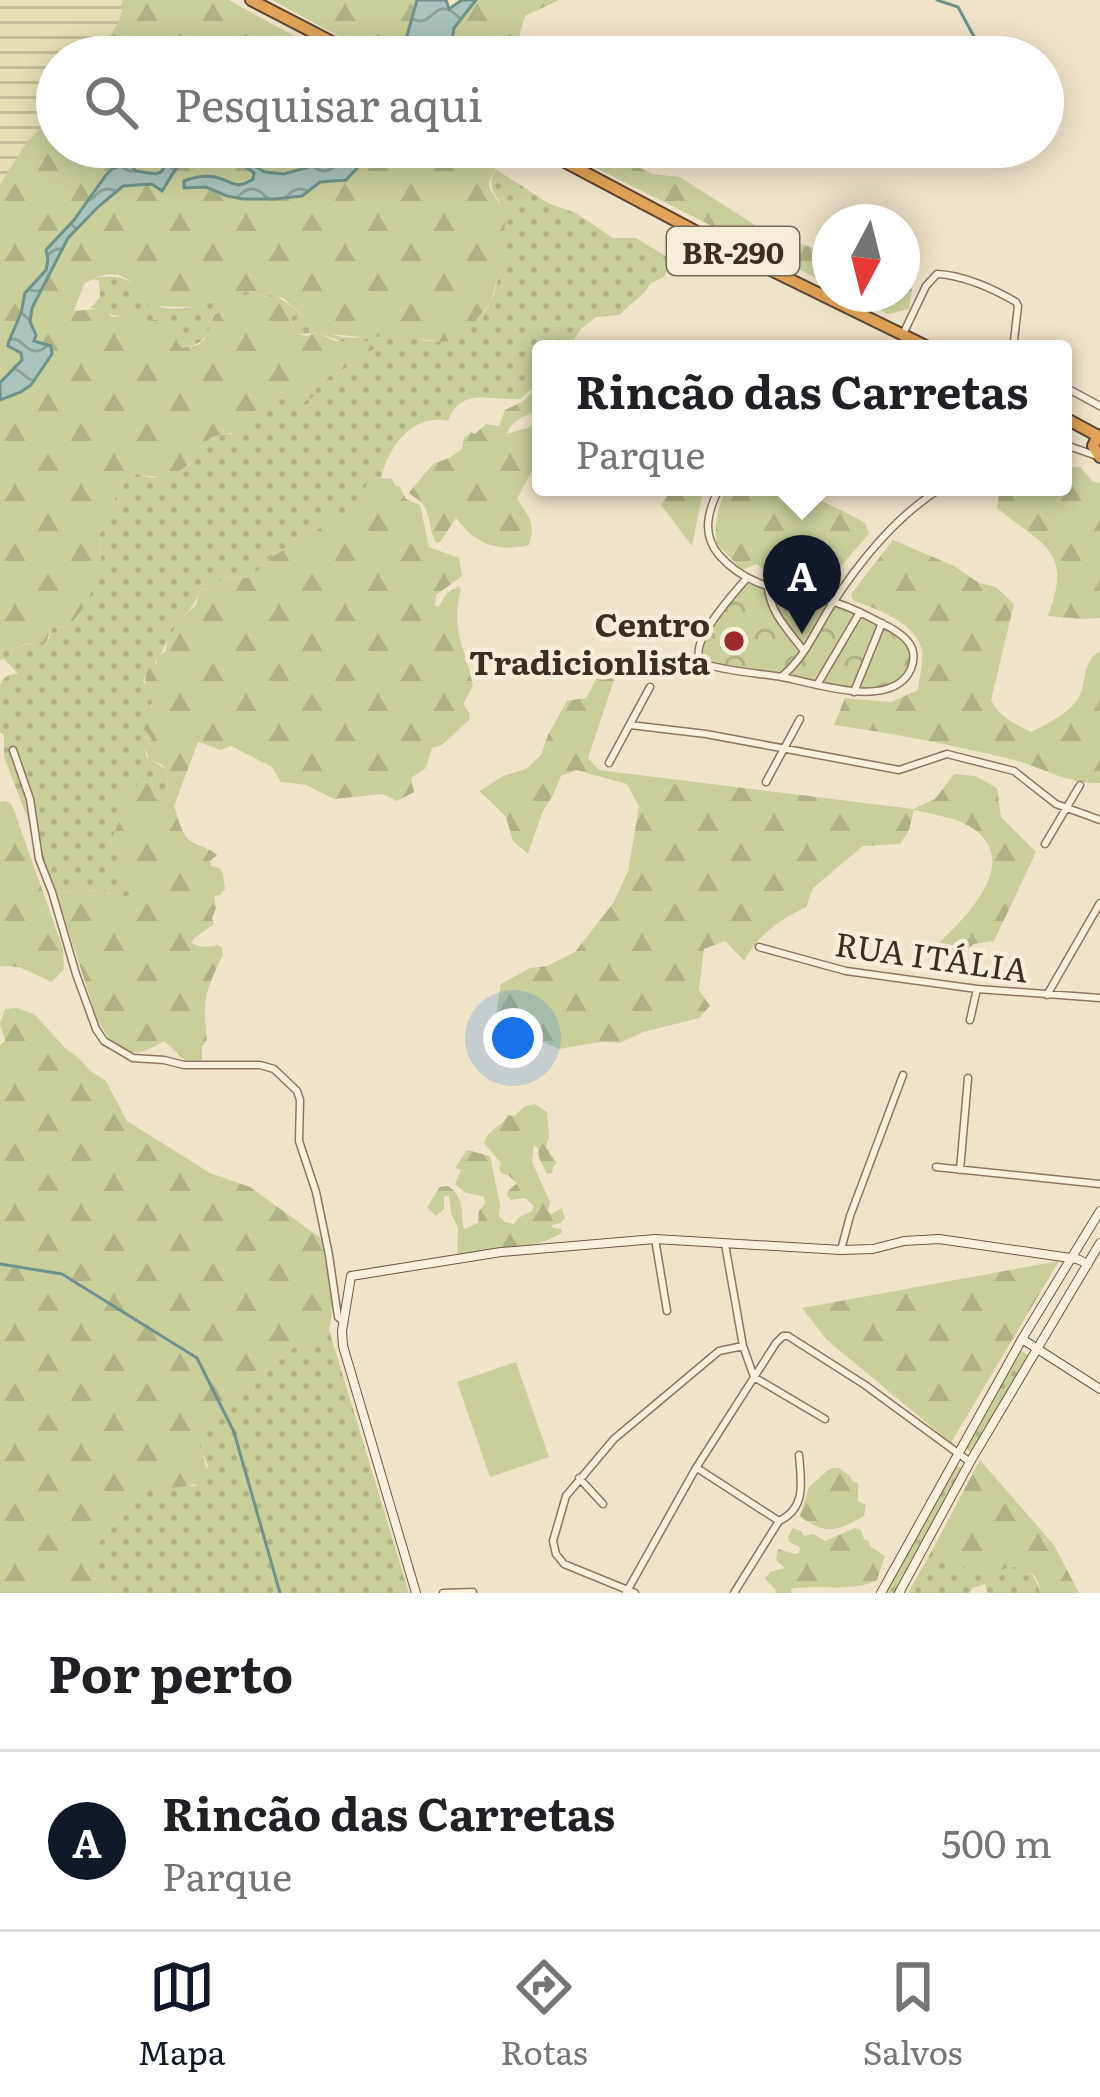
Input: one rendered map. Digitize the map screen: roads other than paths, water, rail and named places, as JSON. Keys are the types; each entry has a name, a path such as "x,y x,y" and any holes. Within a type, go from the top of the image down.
{"highway":[{"path":"251,0 320,36"},
{"name":"BR-290","path":"576,168 915,340"},
{"path":"1072,422 1099,435 1094,446 1100,457"}],"street":[{"path":"903,334 926,286 944,273 1016,302 1014,340"},
{"path":"1072,391 1100,406"},
{"path":"717,496 707,537 730,566 769,588 833,602 895,630 911,645 911,669 903,682 887,691 854,692 708,665 698,651 702,638 746,579"},
{"path":"782,677 799,663 833,602 878,543 927,496"},
{"path":"769,588 772,607 805,652"},
{"path":"818,686 860,612"},
{"path":"854,692 882,623"},
{"path":"799,663 806,682"},
{"path":"609,763 650,687"},
{"path":"766,782 800,718"},
{"path":"629,725 706,734 899,770 947,754 1015,771 1066,808 1100,820"},
{"path":"13,750 30,800 38,859 104,1042 133,1058 194,1066 260,1064 274,1069 297,1091 299,1141 316,1192 338,1316 344,1322"},
{"path":"1045,844 1080,784"},
{"path":"1047,995 1100,903"},
{"name":"RUA ITÁLIA","path":"759,946 846,971 977,989 1100,998"},
{"path":"970,1021 977,989"},
{"path":"841,1250 902,1075"},
{"path":"960,1170 968,1078"},
{"path":"936,1167 1100,1184"},
{"path":"899,1593 1100,1211"},
{"path":"332,1274 351,1276 501,1252 655,1239 841,1250 939,1239 1088,1264 1100,1261"},
{"path":"655,1239 667,1311"},
{"path":"725,1243 743,1346 754,1378 824,1419"},
{"path":"880,1593 958,1455 1100,1243"},
{"path":"351,1276 344,1346 416,1593"},
{"path":"743,1346 718,1351 614,1439 579,1478 566,1496 553,1541 564,1564 629,1592 696,1468 780,1338 788,1336 865,1385 970,1462"},
{"path":"1030,1344 1100,1389"},
{"path":"734,1593 779,1522 791,1515 801,1498 799,1455"},
{"path":"696,1468 779,1522"},
{"path":"579,1478 603,1504"},
{"path":"443,1593 473,1592"}],"water":[{"path":"417,0 446,0 449,9 462,0 476,0 453,36 407,36"},
{"path":"177,168 162,191 152,184 123,186 68,238 32,308 30,322 34,341 51,346 52,354 31,385 0,400 0,383 22,360 21,353 8,346 9,341 25,293 46,270 46,250 112,169 161,172"},
{"path":"248,168 284,174 305,168 357,168 346,180 320,182 302,196 243,199 206,187 184,188 184,181 199,177 247,183 254,173"}],"waterway":[{"path":"937,0 958,7 974,36"},
{"path":"0,1264 62,1274 197,1358 234,1432 280,1593"}],"place":[{"name":"Rincão das Carretas","path":"802,634"},
{"name":"Centro Tradicionlista","path":"734,641"}]}
